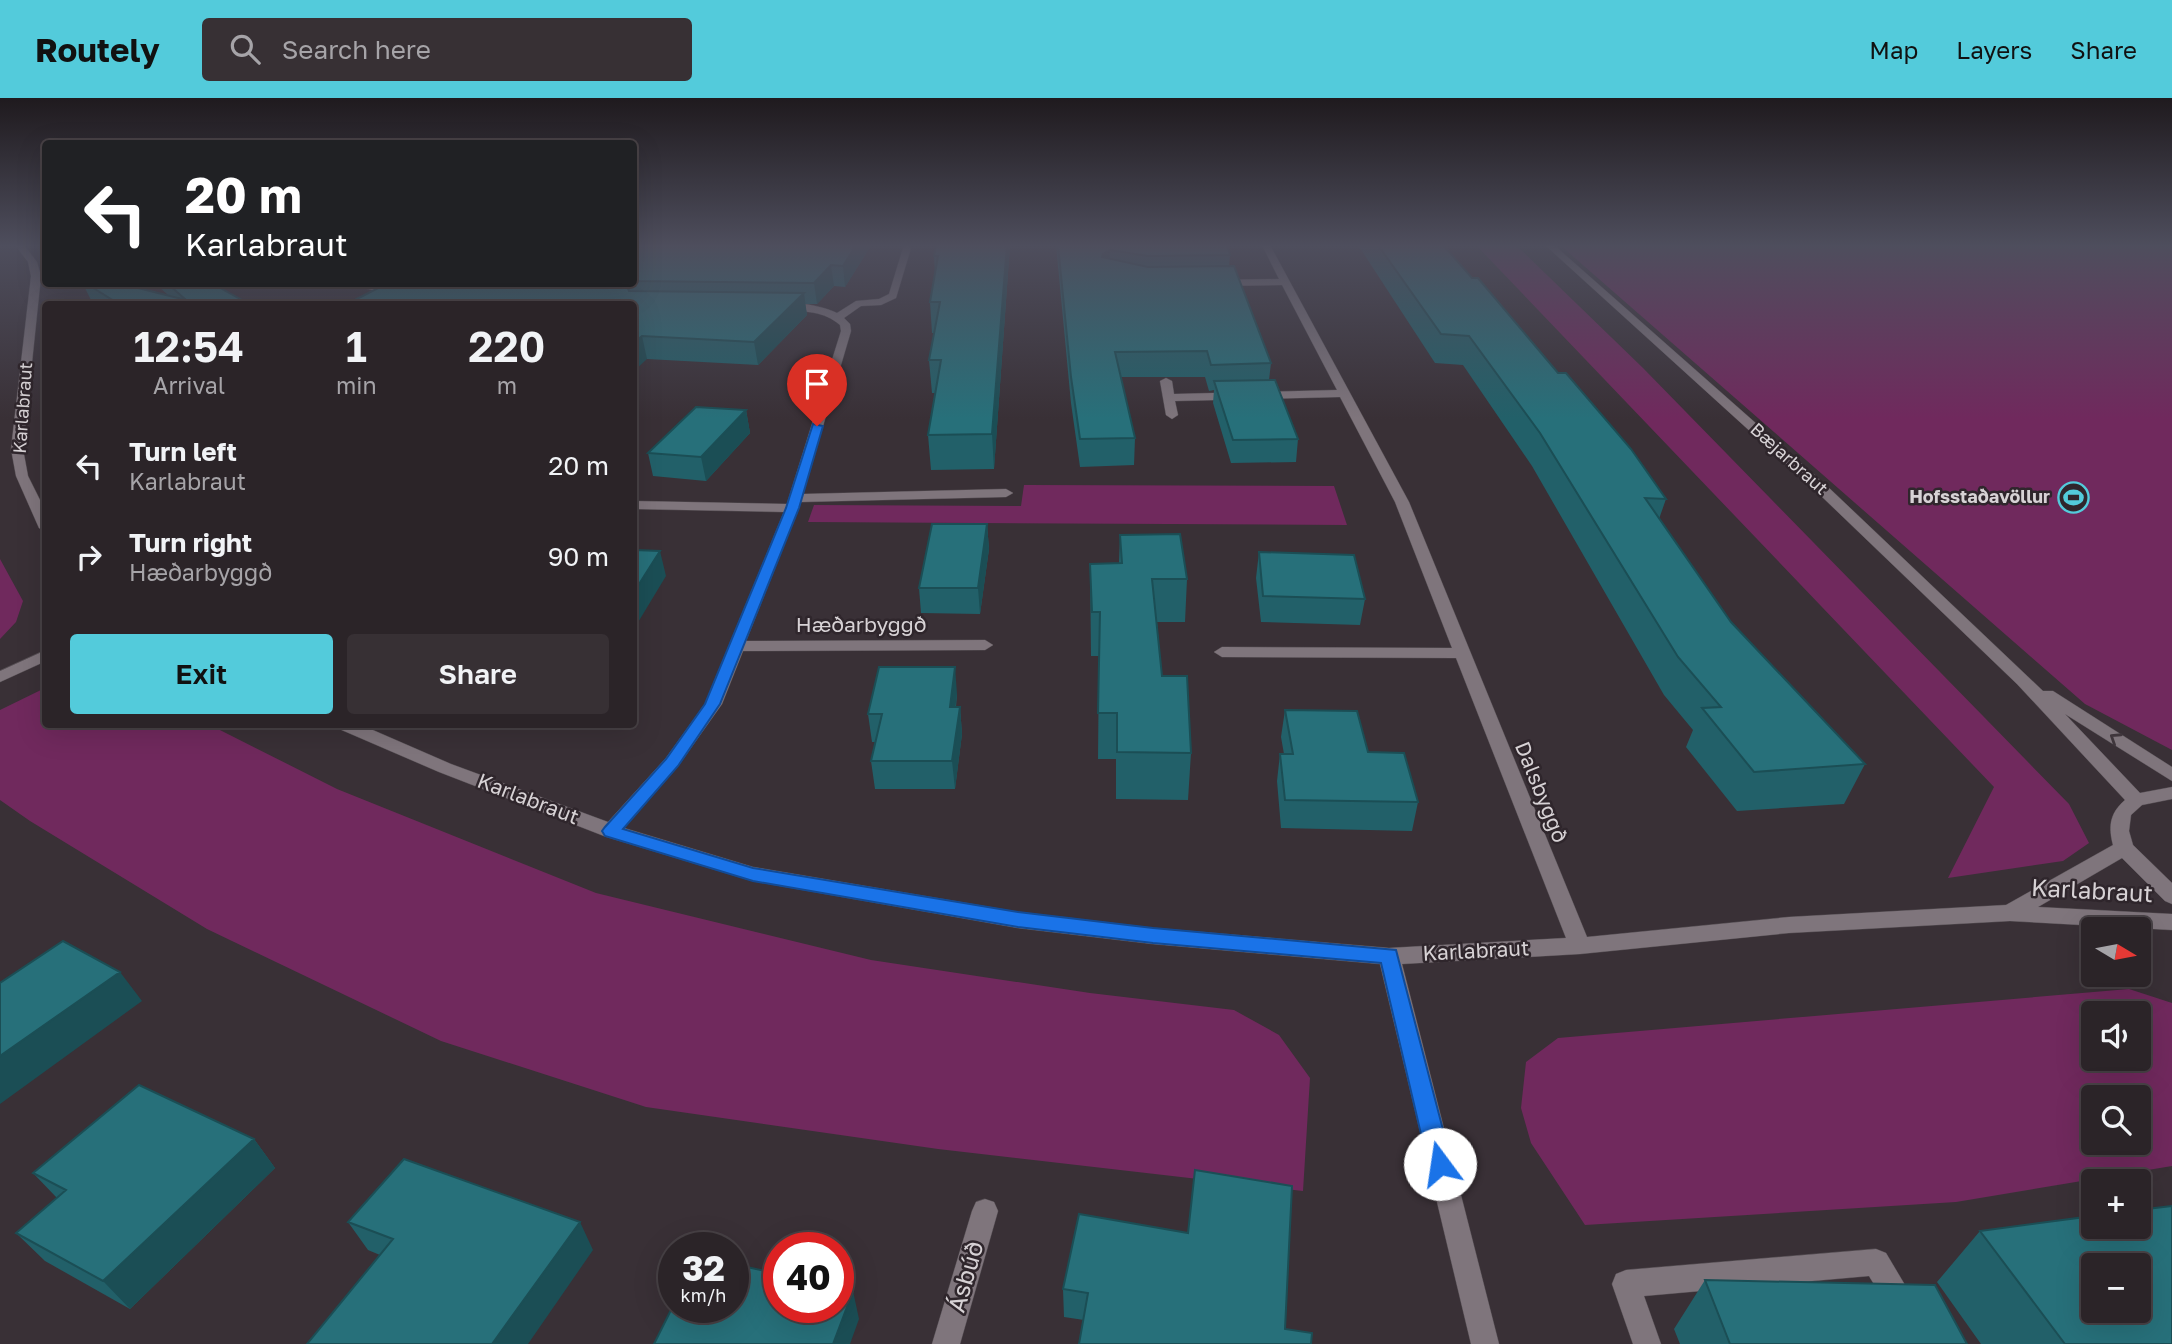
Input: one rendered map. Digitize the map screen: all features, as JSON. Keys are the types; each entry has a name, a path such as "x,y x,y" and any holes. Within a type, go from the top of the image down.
{"street":[{"name":"Karlabraut","path":"37,303 17,449 22,476 42,519"},
{"path":"838,317 859,303"},
{"name":"Dalsbyggð","path":"1298,303 1402,502 1580,946"},
{"name":"Bæjarbraut","path":"1614,303 1822,489 2023,680 2136,800"},
{"path":"611,831 672,762 706,714 737,646 794,503 846,331 845,324 838,317 812,309 766,307"},
{"path":"1166,380 1172,415"},
{"path":"1169,398 1345,394"},
{"path":"637,505 794,503 1006,494"},
{"name":"Hæðarbyggð","path":"737,646 985,645"},
{"path":"1222,652 1463,653"},
{"path":"0,677 42,657"},
{"name":"Bæjarbraut","path":"2023,680 2172,775"},
{"name":"Karlabraut","path":"352,728 445,768 611,831 753,874 1018,920 1153,936 1389,956 1580,946 1789,925 2010,913 2172,922"},
{"path":"2172,793 2163,792 2136,800 2122,813 2119,831 2124,848 2172,896"},
{"name":"Karlabraut","path":"2010,913 2124,848"},
{"path":"1389,956 1485,1344"},
{"name":"Ásbúð","path":"946,1344 985,1211"},
{"path":"1647,1344 1626,1284 1876,1262 1926,1344"}],"shaded area":[{"path":"1532,303 1576,303 1643,368 2069,804 2089,843 2063,861 1948,878 1994,787"},
{"path":"1627,303 2172,303 2172,750 2085,704"},
{"path":"1024,485 1334,486 1347,525 808,522 814,505 1021,506"},
{"path":"0,559 23,601 16,622 0,639"},
{"path":"42,689 42,728 216,728 337,789 596,893 871,960 1090,993 1234,1010 1279,1035 1310,1078 1303,1191 938,1149 646,1107 441,1041 207,929 0,800 0,710"},
{"path":"2129,989 2172,1003 2172,1166 2151,1170 2081,1169 2081,1181 1956,1202 1585,1225 1531,1143 1521,1108 1526,1062 1558,1038"}],"building":[{"path":"637,303 794,303 754,342 642,336 637,340"},
{"path":"940,303 1002,303 992,434 928,435 941,360 929,360"},
{"path":"1064,303 1248,303 1271,363 1211,365 1207,351 1115,352 1135,438 1080,439"},
{"path":"1419,303 1499,303 1558,373 1566,373 1631,449 1666,499 1645,498 1731,622 1865,764 1754,772 1702,708 1721,707 1678,657 1540,433 1469,336 1441,334"},
{"path":"1275,380 1298,439 1233,440 1214,381"},
{"path":"696,407 746,410 701,457 648,453"},
{"path":"932,524 987,524 978,588 919,588"},
{"path":"1180,534 1187,579 1152,579 1162,676 1187,676 1191,753 1117,752 1117,713 1098,713 1100,612 1092,612 1090,564 1122,563 1120,535"},
{"path":"637,550 660,551 637,587"},
{"path":"1259,552 1354,555 1365,599 1263,596"},
{"path":"879,667 955,667 950,707 960,707 952,761 871,761 882,714 868,714"},
{"path":"1285,710 1357,711 1368,752 1404,753 1418,802 1285,800 1280,754 1293,754"},
{"path":"63,941 120,972 0,1056 0,983"},
{"path":"139,1085 254,1139 103,1281 16,1233 66,1190 33,1173"},
{"path":"404,1159 580,1222 492,1344 307,1344 393,1239 348,1222"},
{"path":"1195,1170 1292,1186 1285,1329 1312,1333 1311,1344 1079,1344 1088,1293 1063,1289 1079,1214 1188,1233"},
{"path":"2172,1206 2172,1344 2065,1344 1980,1231 2081,1218 2081,1239 2151,1239 2151,1208"},
{"path":"749,1267 763,1271 763,1323 841,1323 833,1344 654,1344 664,1323 749,1323"},
{"path":"1705,1280 1935,1285 1967,1344 1730,1344"}],"place":[{"name":"Hofsstaðavöllur","path":"2073,497"}],"route":[{"path":"817,426 792,508 713,704 672,762 611,831 683,855 753,874 1018,920 1153,936 1389,956 1440,1164"}]}
